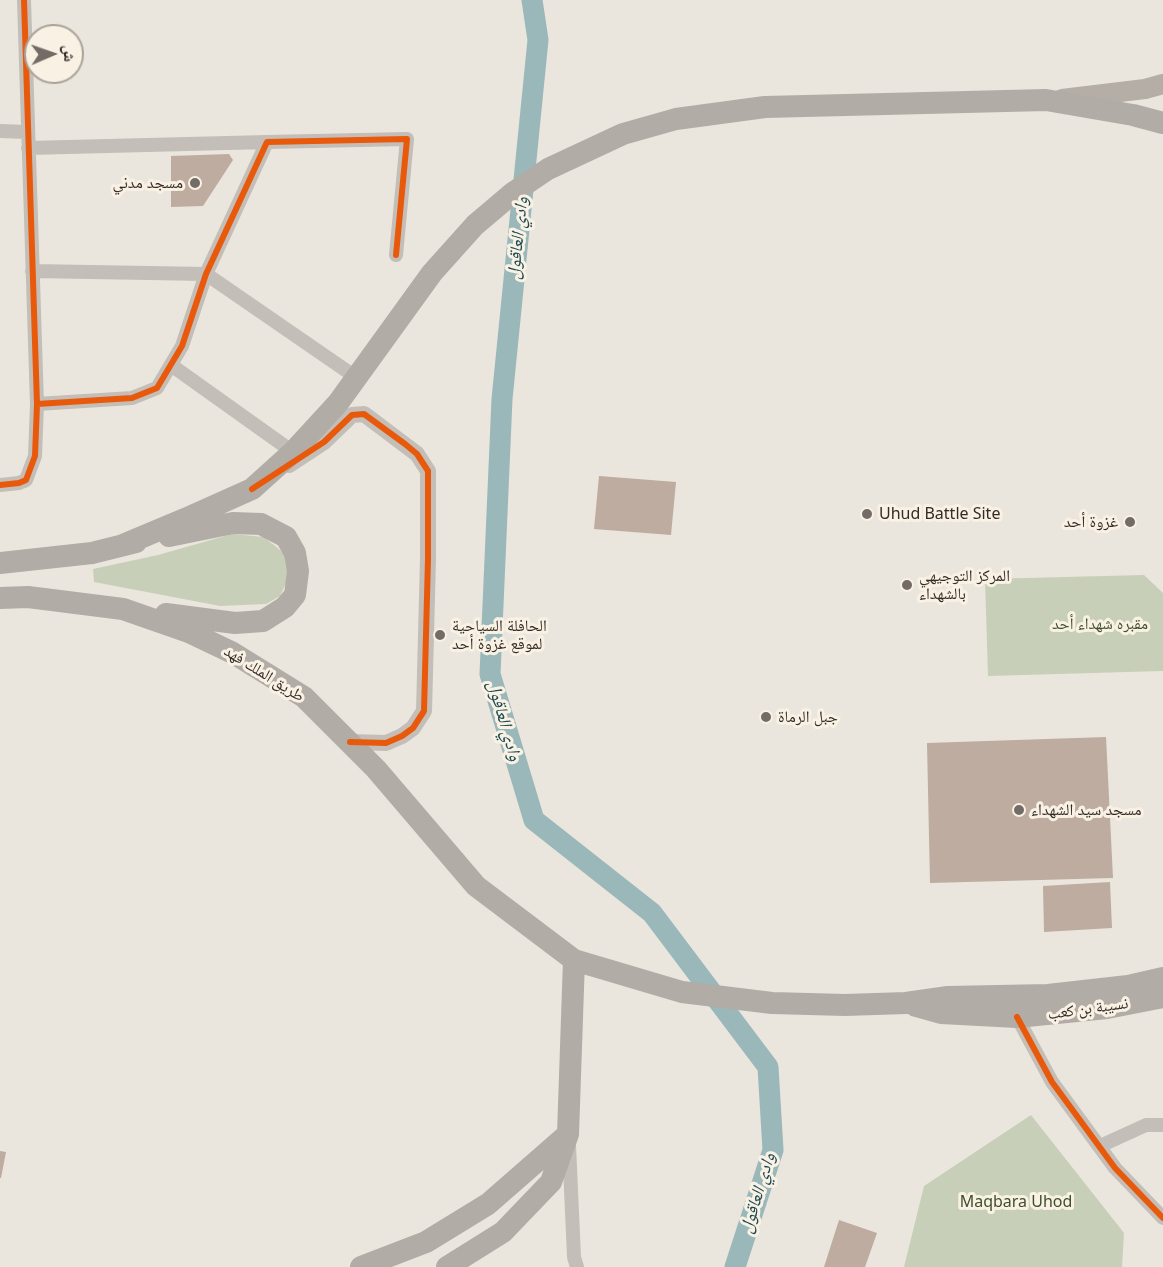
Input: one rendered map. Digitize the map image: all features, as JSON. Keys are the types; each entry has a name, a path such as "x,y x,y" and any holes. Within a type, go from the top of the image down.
{"main road":[{"path":"0,563 92,554 123,544 252,489 293,452 338,403 432,273 475,225 514,192 548,169 586,149 622,134 676,119 765,107 1046,100 1145,89 1163,84"},
{"path":"1046,100 1133,115 1163,123"},
{"path":"123,544 233,524 261,525 286,537 295,553 298,571 295,595 285,607 263,621 235,623 123,609"},
{"name":"طريق الملك فهد","path":"0,598 28,597 123,609 189,632 233,653 304,697 376,769 476,886 574,960 682,993 772,1003 906,1003"},
{"path":"447,1267 503,1232 551,1182 568,1134 574,960"},
{"path":"906,1003 948,997 1048,995 1128,986 1163,978"},
{"name":"نسيبة بن كعب","path":"906,1003 941,1013 1017,1017 1068,1014 1163,997"},
{"path":"360,1267 426,1242 488,1204 568,1134"}],"street":[{"path":"0,485 26,480 35,456 37,404 24,0"},
{"path":"0,131 27,132"},
{"path":"28,148 407,139 396,255"},
{"path":"37,404 132,398 157,388 182,346 206,274 267,142"},
{"path":"32,272 206,274 357,378"},
{"path":"171,365 293,452"},
{"path":"252,489 324,442 352,415 364,414 397,438 417,454 428,471 424,711 413,728 402,736 386,742 350,742"},
{"path":"1017,1017 1052,1082 1115,1168 1163,1218"},
{"path":"1100,1146 1146,1125 1163,1125"},
{"path":"568,1134 572,1264"}],"green space":[{"path":"232,534 264,537 286,555 289,577 280,596 266,604 220,606 94,582 93,569 158,555"},
{"name":"مقبره شهداء أحد","path":"1144,575 1163,593 1163,671 988,676 985,579"},
{"name":"Maqbara Uhod","path":"1031,1115 1124,1233 1122,1267 904,1267 924,1186"}],"building":[{"name":"مسجد مدني","path":"229,154 233,160 203,206 171,207 171,156"},
{"path":"599,476 676,482 671,535 594,529"},
{"name":"مسجد سيد الشهداء","path":"1106,737 1113,878 930,883 927,743"},
{"path":"1110,882 1112,928 1044,932 1043,886"},
{"path":"0,1151 6,1152 1,1178 0,1178"},
{"path":"839,1220 877,1233 865,1267 824,1267"}],"waterway":[{"name":"وادي العاقول","path":"532,0 538,40 502,399 490,674 534,820 652,913 768,1067 773,1150 735,1267"}],"cycle path":[{"path":"0,485 26,480 35,456 37,404 24,0"},
{"path":"37,404 132,398 157,388 182,346 206,274 267,142 407,139 396,255"},
{"path":"252,489 324,442 352,415 364,414 405,444 417,454 428,471 424,711 413,728 386,743 350,742"},
{"path":"1017,1017 1052,1082 1115,1168 1163,1218"}],"place":[{"name":"مسجد مدني","path":"195,183"},
{"name":"Uhud Battle Site","path":"867,514"},
{"name":"غزوة أحد","path":"1130,522"},
{"name":"المركز التوجيهي بالشهداء","path":"907,585"},
{"name":"الحافلة السياحية لموقع غزوة أحد","path":"440,635"},
{"name":"جبل الرماة","path":"766,717"},
{"name":"مسجد سيد الشهداء","path":"1019,810"}]}
